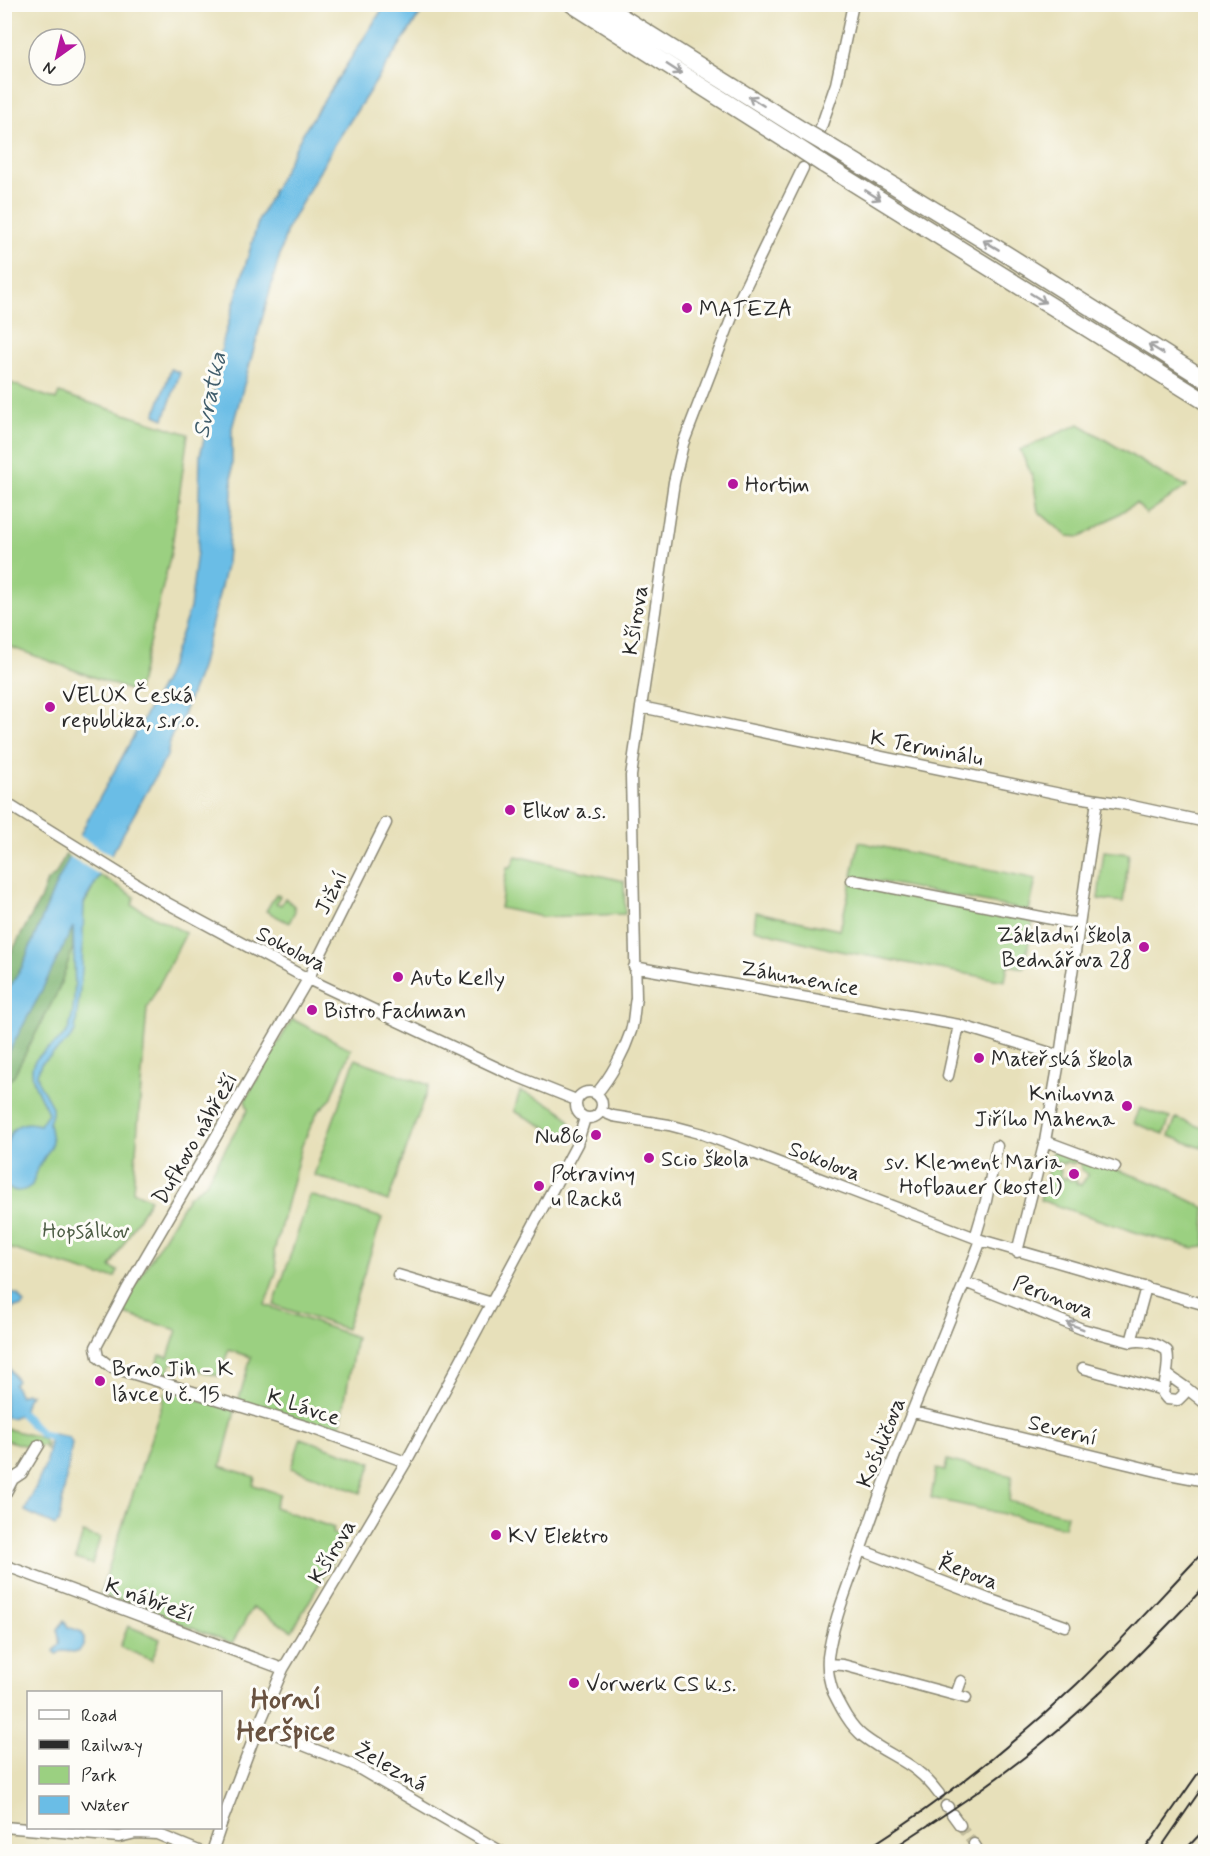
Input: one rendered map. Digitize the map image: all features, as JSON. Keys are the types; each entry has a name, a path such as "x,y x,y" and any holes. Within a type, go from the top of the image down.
{"highway":[{"path":"572,4 823,164 1206,402"},
{"path":"601,4 813,131 828,146 998,249 1206,380"}],"street":[{"path":"813,131 836,84 853,4"},
{"name":"Kšírova","path":"596,1094 611,1071 631,1030 636,998 631,776 675,483 683,444 737,304 803,168"},
{"name":"K Terminálu","path":"640,708 1097,801 1152,809 1206,822"},
{"path":"1017,1252 1045,1141 1060,1056 1097,801"},
{"name":"Sokolova","path":"4,802 167,903 308,979 506,1072 576,1100"},
{"name":"Jižní","path":"308,979 387,823"},
{"path":"852,880 1078,923"},
{"name":"Záhumenice","path":"634,967 959,1025 1060,1056"},
{"name":"Dufkovo nábřeží","path":"96,1347 127,1289 308,979"},
{"path":"948,1076 959,1025"},
{"path":"583,1093 596,1094 602,1103 601,1111 593,1118 585,1118 577,1110 576,1100 583,1093"},
{"name":"Sokolova","path":"601,1111 613,1116 680,1128 718,1139 978,1239 1206,1305"},
{"name":"Kšírova","path":"222,1822 283,1669 406,1462 577,1144 585,1118"},
{"path":"1045,1141 1115,1167"},
{"name":"Košuličova","path":"939,1794 918,1770 855,1729 832,1690 828,1676 828,1664 834,1631 883,1484 965,1282 978,1239 997,1146"},
{"path":"398,1275 492,1303"},
{"name":"Perunova","path":"965,1282 1082,1329 1131,1342 1139,1340 1165,1349 1168,1354 1168,1375"},
{"path":"1131,1342 1146,1287"},
{"name":"K Lávce","path":"96,1347 98,1357 111,1367 308,1427 406,1462"},
{"path":"1083,1368 1163,1390"},
{"path":"1185,1387 1184,1394 1178,1400 1164,1397 1163,1390 1168,1375 1185,1387 1206,1404"},
{"name":"Severní","path":"912,1412 1206,1481"},
{"path":"4,1496 14,1479 22,1473 39,1444"},
{"name":"Řepova","path":"861,1550 1065,1626"},
{"name":"K nábřeží","path":"4,1565 283,1669"},
{"path":"828,1664 843,1665 961,1696 961,1681"},
{"name":"Železná","path":"258,1727 351,1764 502,1851"},
{"path":"949,1809 960,1825"},
{"path":"4,1827 119,1837 136,1833 157,1834 201,1851"},
{"name":"Kšírova","path":"212,1851 219,1829"}],"green space":[{"path":"8,382 56,400 59,393 188,434 171,553 137,693 5,645 4,391"},
{"path":"1079,424 1162,474 1187,486 1146,514 1136,503 1081,537 1067,536 1038,511 1033,478 1020,450"},
{"path":"859,842 1036,879 1029,911 852,876"},
{"path":"1104,851 1129,854 1123,902 1098,899"},
{"path":"66,854 70,857 54,889 22,967 5,995 5,964 40,900 47,881 55,875"},
{"path":"516,856 624,881 625,914 543,917 500,908 507,867 511,867"},
{"name":"Hopsálkov","path":"100,875 135,897 132,905 186,933 147,1008 133,1191 150,1199 110,1267 118,1271 115,1277 100,1276 5,1247 4,1059 38,998"},
{"path":"851,882 1033,921 1024,968 1008,965 1005,981 830,949 754,929 756,912 840,930"},
{"path":"276,894 280,896 276,903 281,905 285,898 294,906 295,911 289,923 266,911"},
{"path":"73,925 73,948 58,991 13,1077 5,1084 4,1059 38,998"},
{"path":"292,1019 351,1049 331,1099 317,1113 302,1145 274,1252 277,1270 265,1305 356,1337 339,1434 238,1402 251,1357 229,1350 218,1376 172,1362 167,1376 155,1372 160,1355 168,1357 177,1330 125,1314 121,1309 188,1197 205,1184 248,1110 245,1100"},
{"path":"355,1059 429,1085 388,1201 314,1175"},
{"path":"520,1091 565,1114 570,1122 571,1130 568,1139 514,1111"},
{"path":"1140,1108 1170,1118 1164,1134 1134,1123"},
{"path":"1176,1118 1205,1129 1202,1148 1169,1136"},
{"path":"1054,1147 1157,1184 1205,1208 1205,1247 1194,1248 1141,1234 1040,1200","holes":["1057,1162 1064,1164 1065,1162 1073,1164 1079,1162 1082,1170 1088,1175 1081,1185 1076,1183 1077,1181 1060,1177 1061,1170 1055,1167"]},
{"path":"310,1195 382,1218 346,1329 274,1305"},
{"path":"171,1391 235,1411 221,1466 255,1477 253,1485 280,1494 274,1507 334,1528 332,1533 345,1540 292,1631 253,1607 232,1643 100,1594 166,1392"},
{"path":"4,1428 42,1438 46,1449 43,1445 33,1448 5,1440"},
{"path":"301,1438 372,1463 361,1493 291,1468"},
{"path":"947,1460 1012,1476 1009,1501 1067,1515 1064,1527 931,1498 936,1469 945,1471"},
{"path":"83,1533 100,1538 92,1564 75,1559"},
{"path":"128,1626 160,1639 152,1660 120,1647"}],"water":[{"path":"385,5 426,5 335,144 287,229 232,428 232,495 227,562 201,668 181,720 171,736 167,756 84,903 82,970 75,1032 41,1064 37,1074 39,1083 52,1107 49,1123 51,1147 39,1166 32,1185 19,1191 12,1190 5,1187 6,1152 11,1132 27,1123 40,1125 48,1113 33,1080 34,1063 62,1038 70,1025 74,989 73,927 5,1059 5,995 22,967 54,889 87,821 166,677 190,608 198,543 200,455 209,420 223,341 259,219 303,133"},
{"path":"171,369 180,373 164,419 155,415"},
{"path":"7,1292 18,1295 24,1304 21,1307 14,1307 6,1320 11,1330 9,1348 4,1347 5,1316 11,1305 5,1302"},
{"path":"4,1357 9,1357 9,1368 17,1381 14,1384 20,1396 26,1393 32,1394 27,1398 23,1413 12,1418 5,1417"},
{"path":"53,1434 69,1437 72,1443 59,1521 55,1526 25,1511 45,1466"},
{"path":"64,1621 68,1627 82,1632 84,1645 77,1652 61,1651 57,1654 54,1651 59,1642 58,1629"}],"pier":[{"path":"78,835 114,857 103,877 67,855"}],"waterway":[{"path":"22,1414 42,1434 51,1437"}],"tunnel":[{"path":"960,1825 974,1844"}],"railway":[{"path":"862,1852 946,1794 1026,1730 1094,1668 1206,1549"},
{"path":"887,1852 985,1787 1063,1726 1146,1647 1206,1585"},
{"path":"1143,1852 1206,1762"},
{"path":"1158,1852 1206,1782"},
{"path":"1183,1852 1206,1828"}],"place":[{"name":"MATEZA","path":"687,308"},
{"name":"Hortim","path":"733,484"},
{"name":"VELUX Česká republika, s.r.o.","path":"50,707"},
{"name":"Elkov a.s.","path":"510,810"},
{"name":"Základní škola Bednářova 28","path":"1144,947"},
{"name":"Auto Kelly","path":"398,977"},
{"name":"Bistro Fachman","path":"312,1010"},
{"name":"Mateřská škola","path":"979,1058"},
{"name":"Knihovna Jiřího Mahena","path":"1127,1106"},
{"name":"Nu86","path":"596,1135"},
{"name":"Scio škola","path":"649,1158"},
{"name":"sv. Klement Maria Hofbauer (kostel)","path":"1074,1174"},
{"name":"Potraviny u Racků","path":"539,1186"},
{"name":"Brno Jih - K lávce u č. 15","path":"100,1381"},
{"name":"KV Elektro","path":"496,1535"},
{"name":"Vorwerk CS k.s.","path":"574,1683"}],"district":[{"name":"Horní Heršpice","path":"286,1714"}],"water label":[{"name":"Svratka","path":"209,395"}]}
